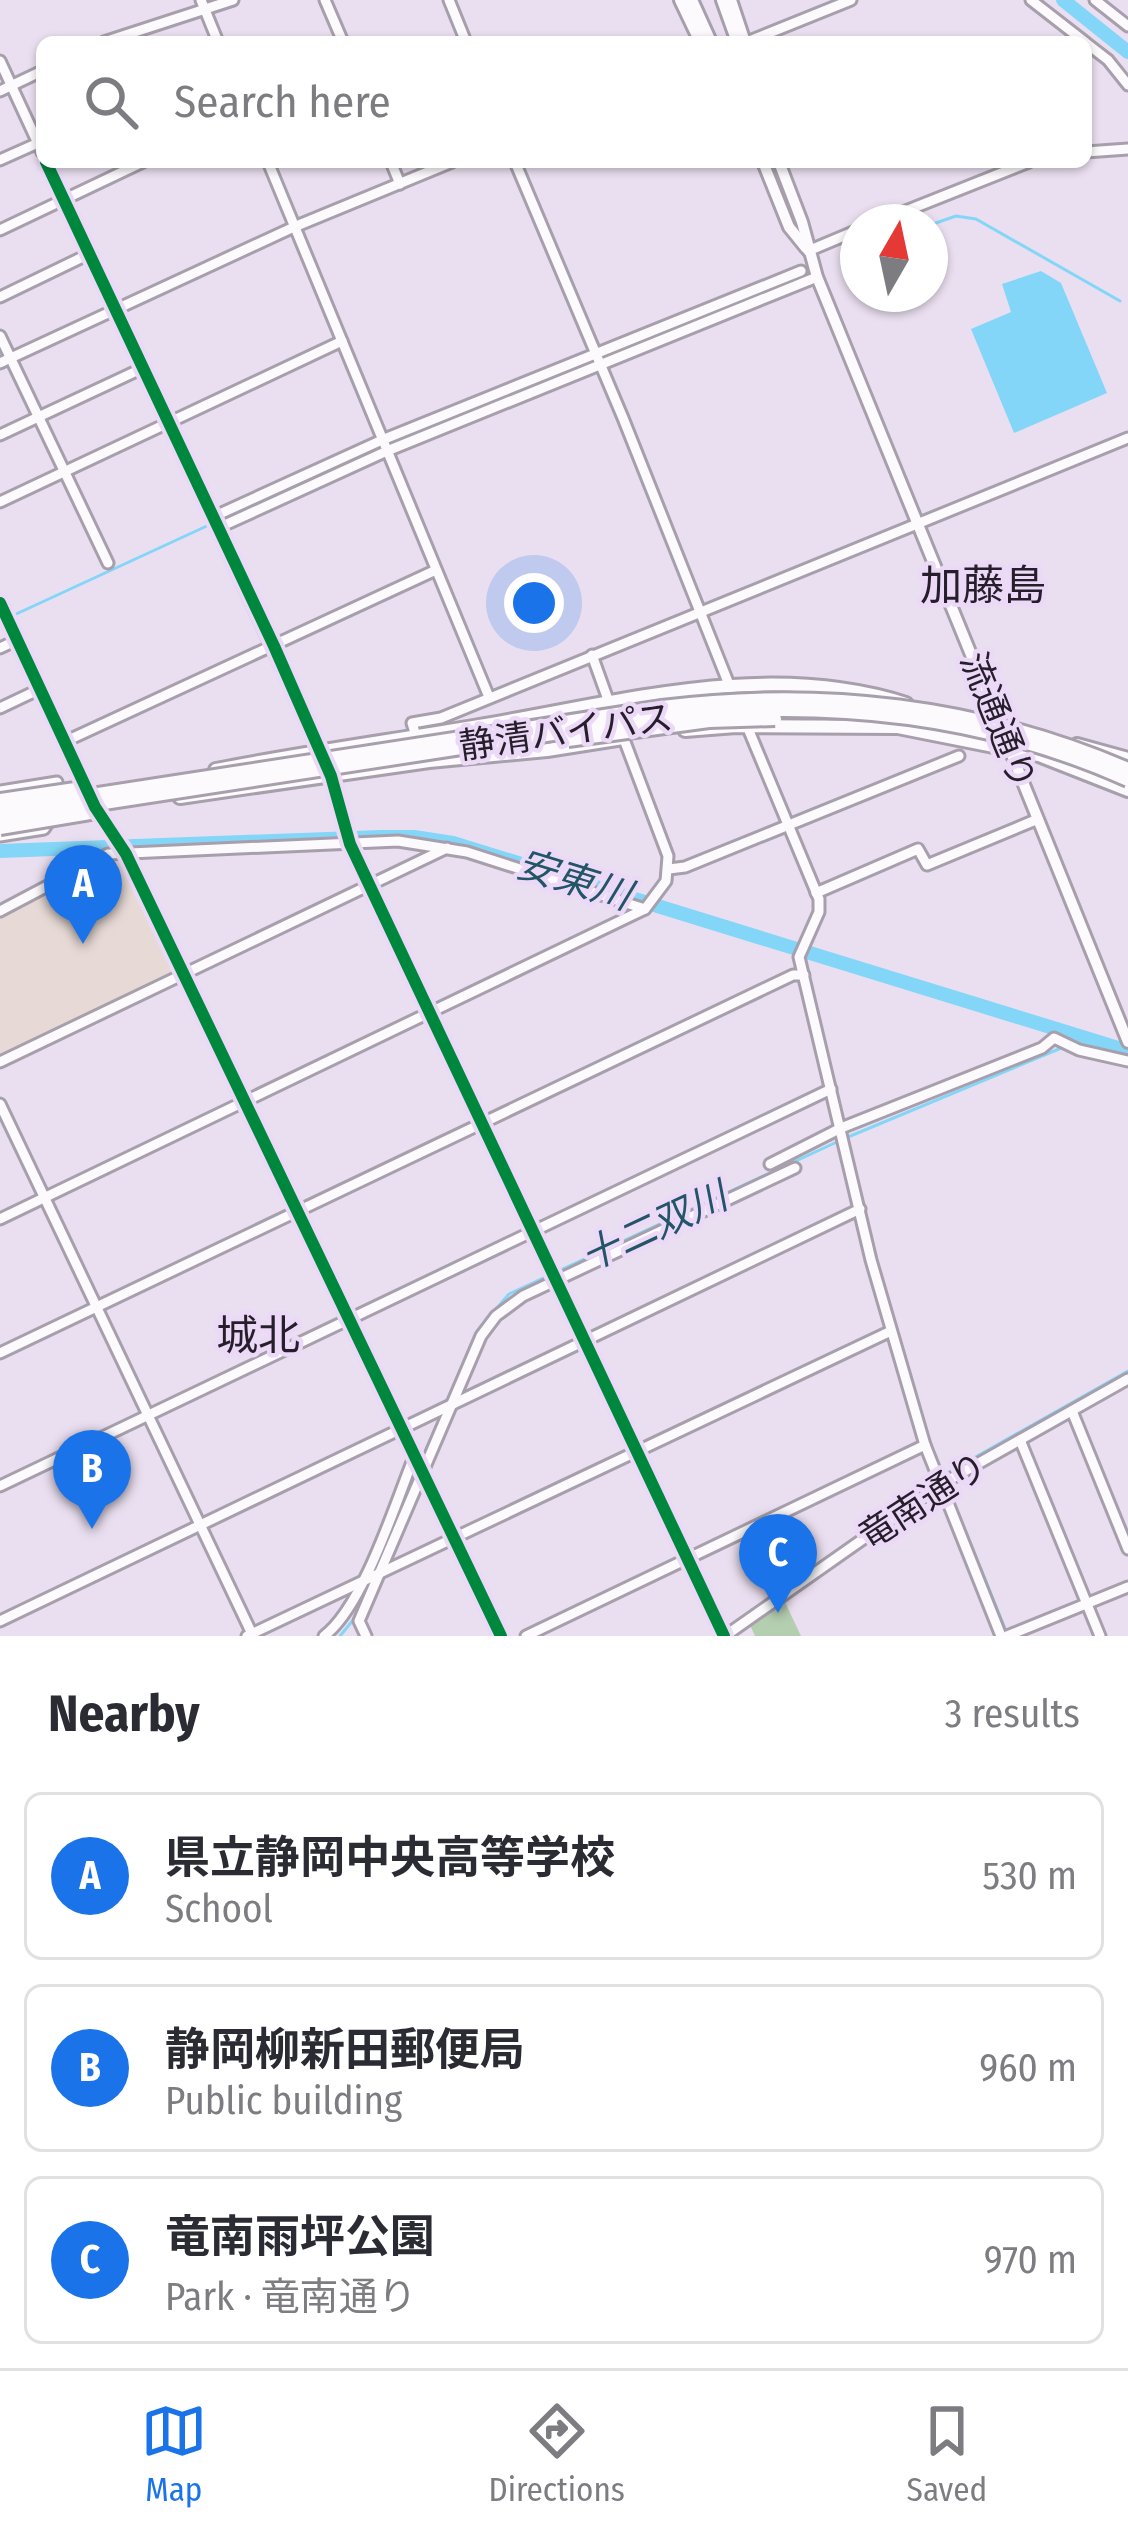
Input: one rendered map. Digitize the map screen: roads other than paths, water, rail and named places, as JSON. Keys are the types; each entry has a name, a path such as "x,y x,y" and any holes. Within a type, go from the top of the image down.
{"highway":[{"path":"691,0 707,36"},
{"path":"727,0 741,36"},
{"path":"0,802 26,803 608,702 730,687 824,686 998,722 1128,759"},
{"path":"465,736 557,715 707,695 847,696 908,705"},
{"name":"静清バイパス","path":"0,802 209,771 252,770 708,701 822,699 974,718 1064,744 1128,769"},
{"name":"静清バイパス","path":"0,826 100,812 196,788 710,712 824,709 907,717 1048,749 1128,780"},
{"path":"394,758 709,721 776,719 898,727 1009,747 1128,790"},
{"path":"0,826 55,812 623,738 747,726 898,727"}],"main road":[{"path":"680,0 697,36"},
{"path":"765,168 789,227 808,251"},
{"path":"780,168 808,251"},
{"name":"流通通り","path":"808,251 1126,1037"}],"street":[{"path":"117,36 233,0"},
{"path":"326,0 341,36"},
{"path":"449,0 464,36"},
{"path":"758,36 851,0"},
{"path":"1030,0 1077,36"},
{"path":"1095,0 1128,26"},
{"path":"203,6 216,36"},
{"path":"1092,47 1128,85"},
{"path":"0,61 36,139"},
{"path":"0,91 36,74"},
{"path":"0,160 36,148"},
{"path":"1092,152 1128,149"},
{"path":"49,168 274,646 331,776 350,844 724,1636"},
{"path":"0,230 131,168"},
{"path":"270,168 488,697"},
{"path":"393,168 400,184"},
{"path":"5,361 294,227 438,168"},
{"path":"518,168 730,687"},
{"path":"923,204 1014,168"},
{"path":"808,251 840,238"},
{"path":"0,296 88,254"},
{"path":"213,517 801,271"},
{"path":"598,358 817,277"},
{"path":"0,336 5,361 39,416 108,563"},
{"path":"0,502 342,341"},
{"path":"0,435 143,368"},
{"path":"416,736 412,723 441,718 1128,438"},
{"path":"218,528 384,446"},
{"path":"64,742 436,570"},
{"path":"0,603 95,807 126,854 501,1636"},
{"path":"0,648 17,640"},
{"path":"1,1217 645,909 657,897 669,869 663,840 592,655"},
{"path":"0,708 40,689"},
{"path":"747,726 817,892 819,912 803,940 800,957 891,1330 925,1445 1004,1636 1128,1587"},
{"path":"669,869 685,867 959,756"},
{"path":"0,802 17,788 57,782"},
{"path":"17,788 26,803"},
{"path":"817,892 919,850 927,866 1038,819"},
{"path":"0,911 97,859 398,841 447,848 645,909"},
{"path":"0,1062 447,848"},
{"path":"0,1353 793,975 804,974"},
{"path":"770,1164 1042,1048 1054,1038 1079,1050 1128,1061"},
{"path":"0,1486 831,1089"},
{"path":"0,1104 251,1635 891,1330"},
{"path":"782,1174 789,1154"},
{"path":"366,1636 359,1621 488,1324 515,1300 795,1168"},
{"path":"4,1636 0,1624 860,1208"},
{"name":"竜南通り","path":"724,1636 940,1485 1127,1383"},
{"path":"1072,1411 1128,1549"},
{"path":"1020,1440 1100,1636"},
{"path":"526,1636 925,1445"},
{"path":"324,1636 346,1615 414,1456"}],"water":[{"path":"1041,271 1061,283 1107,393 1014,433 971,329 1011,312 1002,284"}],"waterway":[{"path":"1063,0 1128,52"},
{"path":"948,219 976,219 1120,301"},
{"path":"217,521 379,450"},
{"path":"14,615 209,525"},
{"name":"安東川","path":"0,851 381,837 453,843 1128,1051"},
{"name":"十二双川","path":"1075,1043 1087,1038"},
{"name":"十二双川","path":"848,1137 1066,1046"},
{"name":"十二双川","path":"445,1406 477,1331 509,1294 839,1141"},
{"path":"942,1476 1128,1371"},
{"name":"十二双川","path":"421,1461 441,1415"},
{"name":"十二双川","path":"387,1544 417,1470"},
{"path":"948,1488 1006,1631"},
{"name":"十二双川","path":"340,1636 354,1619 371,1581"}],"place":[{"name":"県立静岡中央高等学校","path":"83,944"},
{"name":"静岡柳新田郵便局","path":"92,1529"},
{"name":"竜南雨坪公園","path":"778,1613"}],"district":[{"name":"加藤島","path":"983,586"},
{"name":"城北","path":"258,1336"}]}
